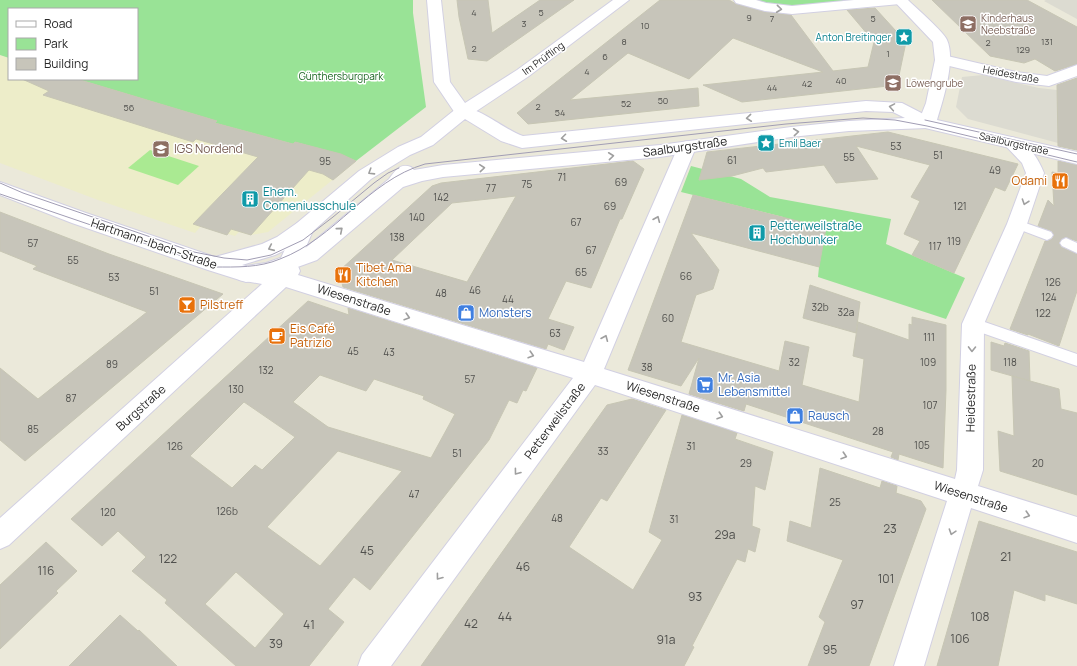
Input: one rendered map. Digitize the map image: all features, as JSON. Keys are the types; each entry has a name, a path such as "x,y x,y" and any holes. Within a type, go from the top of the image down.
{"street":[{"path":"434,0 442,82 462,112"},
{"name":"Im Prüfling","path":"462,112 523,73 622,0"},
{"path":"741,0 765,7 792,10 900,0 940,41 943,60 934,103 927,123"},
{"name":"Heidestraße","path":"943,60 1016,77 1049,81 1077,70"},
{"name":"Saalburgstraße","path":"462,112 480,120 507,137 522,142 866,106 896,107 927,123 1077,158"},
{"name":"Burgstraße","path":"215,265 268,250 284,242 304,228 365,175 404,151 427,141 462,112"},
{"name":"Saalburgstraße","path":"396,183 419,175 443,171 557,162 849,126 927,123"},
{"path":"427,141 426,159 443,171"},
{"name":"Burgstraße","path":"0,536 251,308 285,270 310,255 396,183 413,163 427,141"},
{"name":"Heidestraße","path":"909,666 970,470 973,324 1017,224 1035,173 1030,160 1012,143"},
{"name":"Petterweilstraße","path":"373,666 590,374 688,147"},
{"name":"Hartmann-Ibach-Straße","path":"2,191 215,265 246,274"},
{"name":"Burgstraße","path":"285,270 304,228"},
{"name":"Wiesenstraße","path":"246,274 285,270 590,374 963,495 1077,530"}],"lane":[{"path":"1017,224 1047,235"},
{"path":"973,324 1077,360"}],"shaded area":[{"path":"1077,0 1077,19 1044,1"},
{"name":"IGS Nordend","path":"0,55 8,58 8,80 80,80 341,154 356,161 268,232 251,235 239,232 235,236 201,226 195,233 98,200 0,163"},
{"path":"983,75 1039,88 1057,90 1058,143 968,119 956,107 962,77"}],"green space":[{"name":"Günthersburgpark","path":"0,0 413,0 413,13 426,107 356,161 340,154 295,142 293,144 215,123 217,121 80,80 138,80 138,8 8,8 8,58 0,55"},
{"path":"745,0 870,0 794,9"},
{"path":"150,150 199,166 178,185 128,168"},
{"path":"691,166 741,179 770,197 891,219 886,244 965,278 946,319 818,277 819,267 783,217 681,192"}],"building":[{"path":"457,0 488,0 492,33 540,0 574,0 487,61 468,59"},
{"path":"660,0 729,0 736,4 765,12 791,15 833,71 868,67 874,42 847,10 875,8 906,42 897,85 742,102 703,85 823,72 733,38 689,79 628,53 570,100 698,88 699,106 528,124 517,113"},
{"path":"932,0 1027,0 1077,27 1077,64 1055,71 1035,59 1024,63 990,56"},
{"path":"1077,78 1077,150 1058,146 1057,85"},
{"path":"24,80 80,80 217,121 215,123 293,144 295,142 341,154 356,161 333,180 323,174 309,170 251,235 231,229 227,235 193,224 258,157 196,139 193,142 43,95 49,91"},
{"path":"888,132 1018,164 1005,191 995,187 954,273 912,255 920,241 904,234 920,201 911,197 930,165 856,146 878,179 836,183 824,165 766,172 763,168 732,176 699,180 707,152"},
{"path":"633,161 644,169 622,219 620,219 591,288 566,281 548,319 574,327 564,350 548,344 546,349 343,287 339,271 432,186 441,183","holes":["516,196 467,282 392,260 452,203"]},
{"path":"1058,161 1077,165 1077,241 1065,237 1059,242 1061,247 1077,254 1077,291 1059,346 1010,329 1045,241 1052,239 1054,236 1052,231 1038,226 1048,200 1054,206 1052,172 1058,173"},
{"path":"693,195 826,228 819,267 691,233 719,270 713,289 696,295 681,342 779,371 785,341 809,347 802,385 859,402 864,359 853,356 858,322 909,340 909,324 912,325 912,317 946,325 946,390 943,468 899,454 898,460 891,457 893,452 746,404 744,411 689,394 699,358 681,386 628,370"},
{"path":"0,212 109,254 223,294 25,461 0,440 0,368 38,399 147,312 33,269 37,266 0,251"},
{"path":"810,285 860,302 856,333 803,318"},
{"path":"308,301 349,315 348,308 537,368 526,391 523,390 517,403 509,400 489,440 370,590 354,577 328,609 344,622 309,666 236,666 165,603 167,600 132,571 146,557 118,531 102,546 71,519","holes":["320,375 366,391 374,379 424,396 423,399 455,414 431,458 328,427 293,402","244,402 295,437 262,470 255,465 232,488 190,456","338,451 402,471 320,566 267,527","236,572 284,614 255,648 205,604"]},
{"path":"991,342 1004,346 1005,343 1029,351 1030,381 991,370"},
{"path":"1012,376 1059,389 1061,409 1077,413 1077,495 1000,471 998,431 1014,436"},
{"path":"632,399 666,410 607,501 601,498 569,547 633,590 662,540 649,532 682,415 737,433 735,439 773,452 765,490 755,486 752,526 760,529 755,552 748,549 745,562 737,559 692,646 694,647 684,666 421,666 607,405"},
{"path":"820,468 880,488 882,481 897,486 896,493 921,501 926,509 869,666 808,666 825,622 819,617 843,560 787,541 790,521 811,528"},
{"path":"979,521 1077,552 1077,604 1045,594 1045,601 1014,590 998,666 937,666"},
{"path":"46,542 77,571 56,591 58,593 0,649 0,585"},
{"path":"120,615 138,631 139,630 177,666 69,666"}],"tram line":[{"path":"0,194 214,267 239,267 272,262 300,250 318,238 368,196 386,183 404,172 425,164 786,124 863,118 895,120 927,126 1077,162"},
{"path":"925,120 1077,154"},
{"path":"0,183 23,193 194,252 224,258 247,260 271,255 303,240 374,183 388,173 399,168"}],"place":[{"name":"Kinderhaus Neebstraße","path":"968,24"},
{"name":"Anton Breitinger","path":"904,37"},
{"name":"Löwengrube","path":"893,83"},
{"name":"Emil Baer","path":"766,143"},
{"name":"IGS Nordend","path":"161,149"},
{"name":"Odami","path":"1060,181"},
{"name":"Ehem. Comeniusschule","path":"250,199"},
{"name":"Petterweilstraße Hochbunker","path":"757,233"},
{"name":"Tibet Ama Kitchen","path":"343,275"},
{"name":"Pilstreff","path":"187,305"},
{"name":"Monsters","path":"466,313"},
{"name":"Eis Café Patrizio","path":"277,336"},
{"name":"Mr. Asia Lebensmittel","path":"705,385"},
{"name":"Rausch","path":"795,416"}]}
